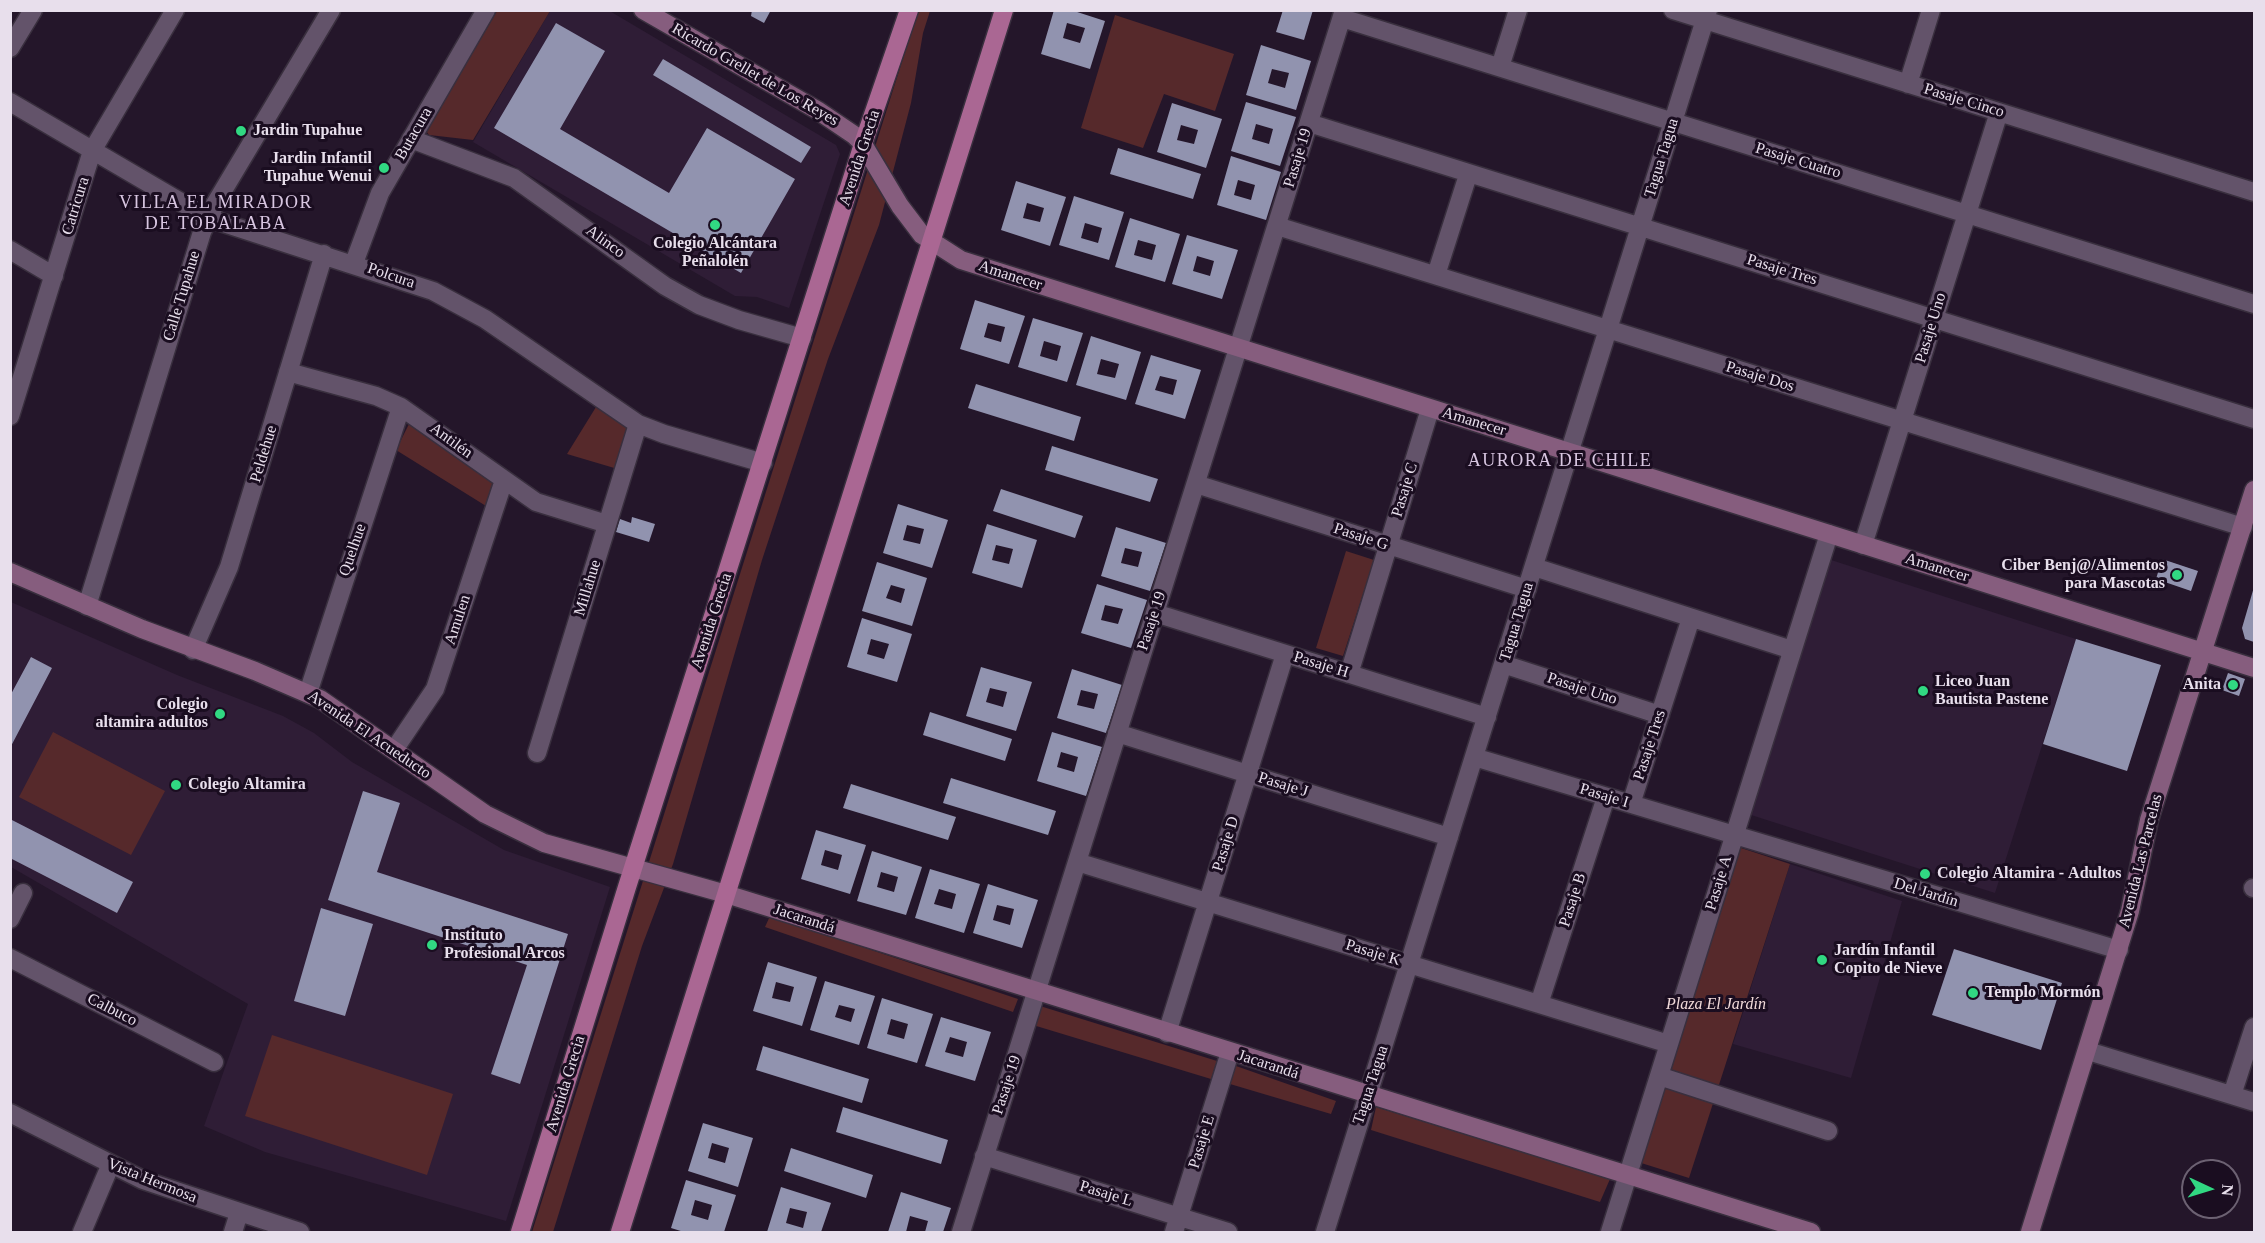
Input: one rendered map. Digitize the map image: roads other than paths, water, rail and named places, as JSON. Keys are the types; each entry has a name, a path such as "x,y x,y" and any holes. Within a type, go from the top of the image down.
{"main road":[{"name":"Avenida Grecia","path":"520,1233 633,867 863,144 909,10"},
{"path":"620,1233 1004,10"}],"street":[{"path":"10,48 33,10"},
{"name":"Catricura","path":"10,416 14,393 54,276 92,151 175,10"},
{"name":"Calle Tupahue","path":"87,606 208,218 330,10"},
{"name":"Butacura","path":"354,263 380,193 486,10"},
{"name":"Ricardo Grellet de Los Reyes","path":"643,10 817,110 863,144"},
{"path":"1500,68 1518,10"},
{"name":"Pasaje Cinco","path":"1673,10 1706,15 1908,84 2254,192"},
{"path":"1908,84 1931,10"},
{"name":"Pasaje Cuatro","path":"1343,14 1500,68 2254,304"},
{"name":"Pasaje 19","path":"961,1233 1343,14"},
{"name":"Tagua Tagua","path":"1325,1233 1706,15"},
{"name":"Polcura","path":"10,102 208,218 426,288 467,307 638,424 664,434 763,463"},
{"name":"Pasaje Uno","path":"1863,545 1999,112"},
{"name":"Pasaje Tres","path":"1309,123 2254,419"},
{"name":"Alinco","path":"411,139 514,178 665,286 699,304 739,320 802,338"},
{"name":"Amanecer","path":"863,144 900,206 932,244 961,260 2254,668"},
{"path":"1436,275 1468,174"},
{"name":"Pasaje Dos","path":"1277,226 2242,527"},
{"path":"10,250 54,276"},
{"name":"Peldehue","path":"193,650 229,567 324,254"},
{"name":"Antilén","path":"288,372 376,396 401,407 544,506 607,524"},
{"name":"Quelhue","path":"308,693 401,407"},
{"name":"Pasaje C","path":"1349,674 1430,409"},
{"name":"Millahue","path":"537,753 638,424"},
{"name":"Amulen","path":"394,750 435,689 504,480"},
{"name":"Pasaje G","path":"1196,484 1527,590"},
{"name":"Avenida Las Parcelas","path":"2031,1233 2119,950 2139,876 2149,820 2254,490"},
{"name":"Pasaje A","path":"1610,1233 1828,534"},
{"path":"1534,567 1792,650"},
{"name":"Avenida El Acueducto","path":"10,572 193,650 308,693 485,814 522,835 726,894"},
{"name":"Pasaje H","path":"1155,613 1487,717"},
{"name":"Pasaje Tres","path":"1631,804 1691,618"},
{"name":"Pasaje D","path":"1167,1033 1285,654"},
{"name":"Pasaje Uno","path":"1503,664 1660,715"},
{"name":"Pasaje J","path":"1117,733 1449,837"},
{"name":"Pasaje I","path":"1474,757 1734,836"},
{"name":"Pasaje B","path":"1539,1004 1606,797"},
{"name":"Del Jardín","path":"1734,836 2119,950"},
{"name":"Pasaje K","path":"1077,862 1669,1044"},
{"path":"10,919 23,892"},
{"name":"Jacarandá","path":"726,894 1036,993 1629,1174 1811,1233"},
{"name":"Calbuco","path":"10,958 214,1062"},
{"path":"2232,1095 2254,1032"},
{"path":"2088,1051 2254,1102"},
{"name":"Pasaje E","path":"1176,1225 1230,1052"},
{"path":"1659,1076 1828,1131"},
{"name":"Vista Hermosa","path":"10,1113 111,1166 165,1189 300,1233"},
{"name":"Pasaje L","path":"984,1156 1176,1225 1228,1233"},
{"path":"82,1233 111,1166"},
{"path":"232,1233 238,1213"}],"place":[{"name":"Jardin Tupahue","path":"241,131"},
{"name":"Jardin Infantil Tupahue Wenui","path":"384,168"},
{"name":"Colegio Alcántara Peñalolén","path":"715,225"},
{"name":"Ciber Benj@/Alimentos para Mascotas","path":"2177,575"},
{"name":"Anita","path":"2233,685"},
{"name":"Liceo Juan Bautista Pastene","path":"1923,691"},
{"name":"Colegio altamira adultos","path":"220,714"},
{"name":"Colegio Altamira","path":"176,785"},
{"name":"Colegio Altamira - Adultos","path":"1925,874"},
{"name":"Instituto Profesional Arcos","path":"432,945"},
{"name":"Jardín Infantil Copito de Nieve","path":"1822,960"},
{"name":"Templo Mormón","path":"1973,993"}],"district":[{"name":"VILLA EL MIRADOR DE TOBALABA","path":"216,213"},
{"name":"AURORA DE CHILE","path":"1560,461"}],"park label":[{"name":"Plaza El Jardín","path":"1716,1005"}]}
